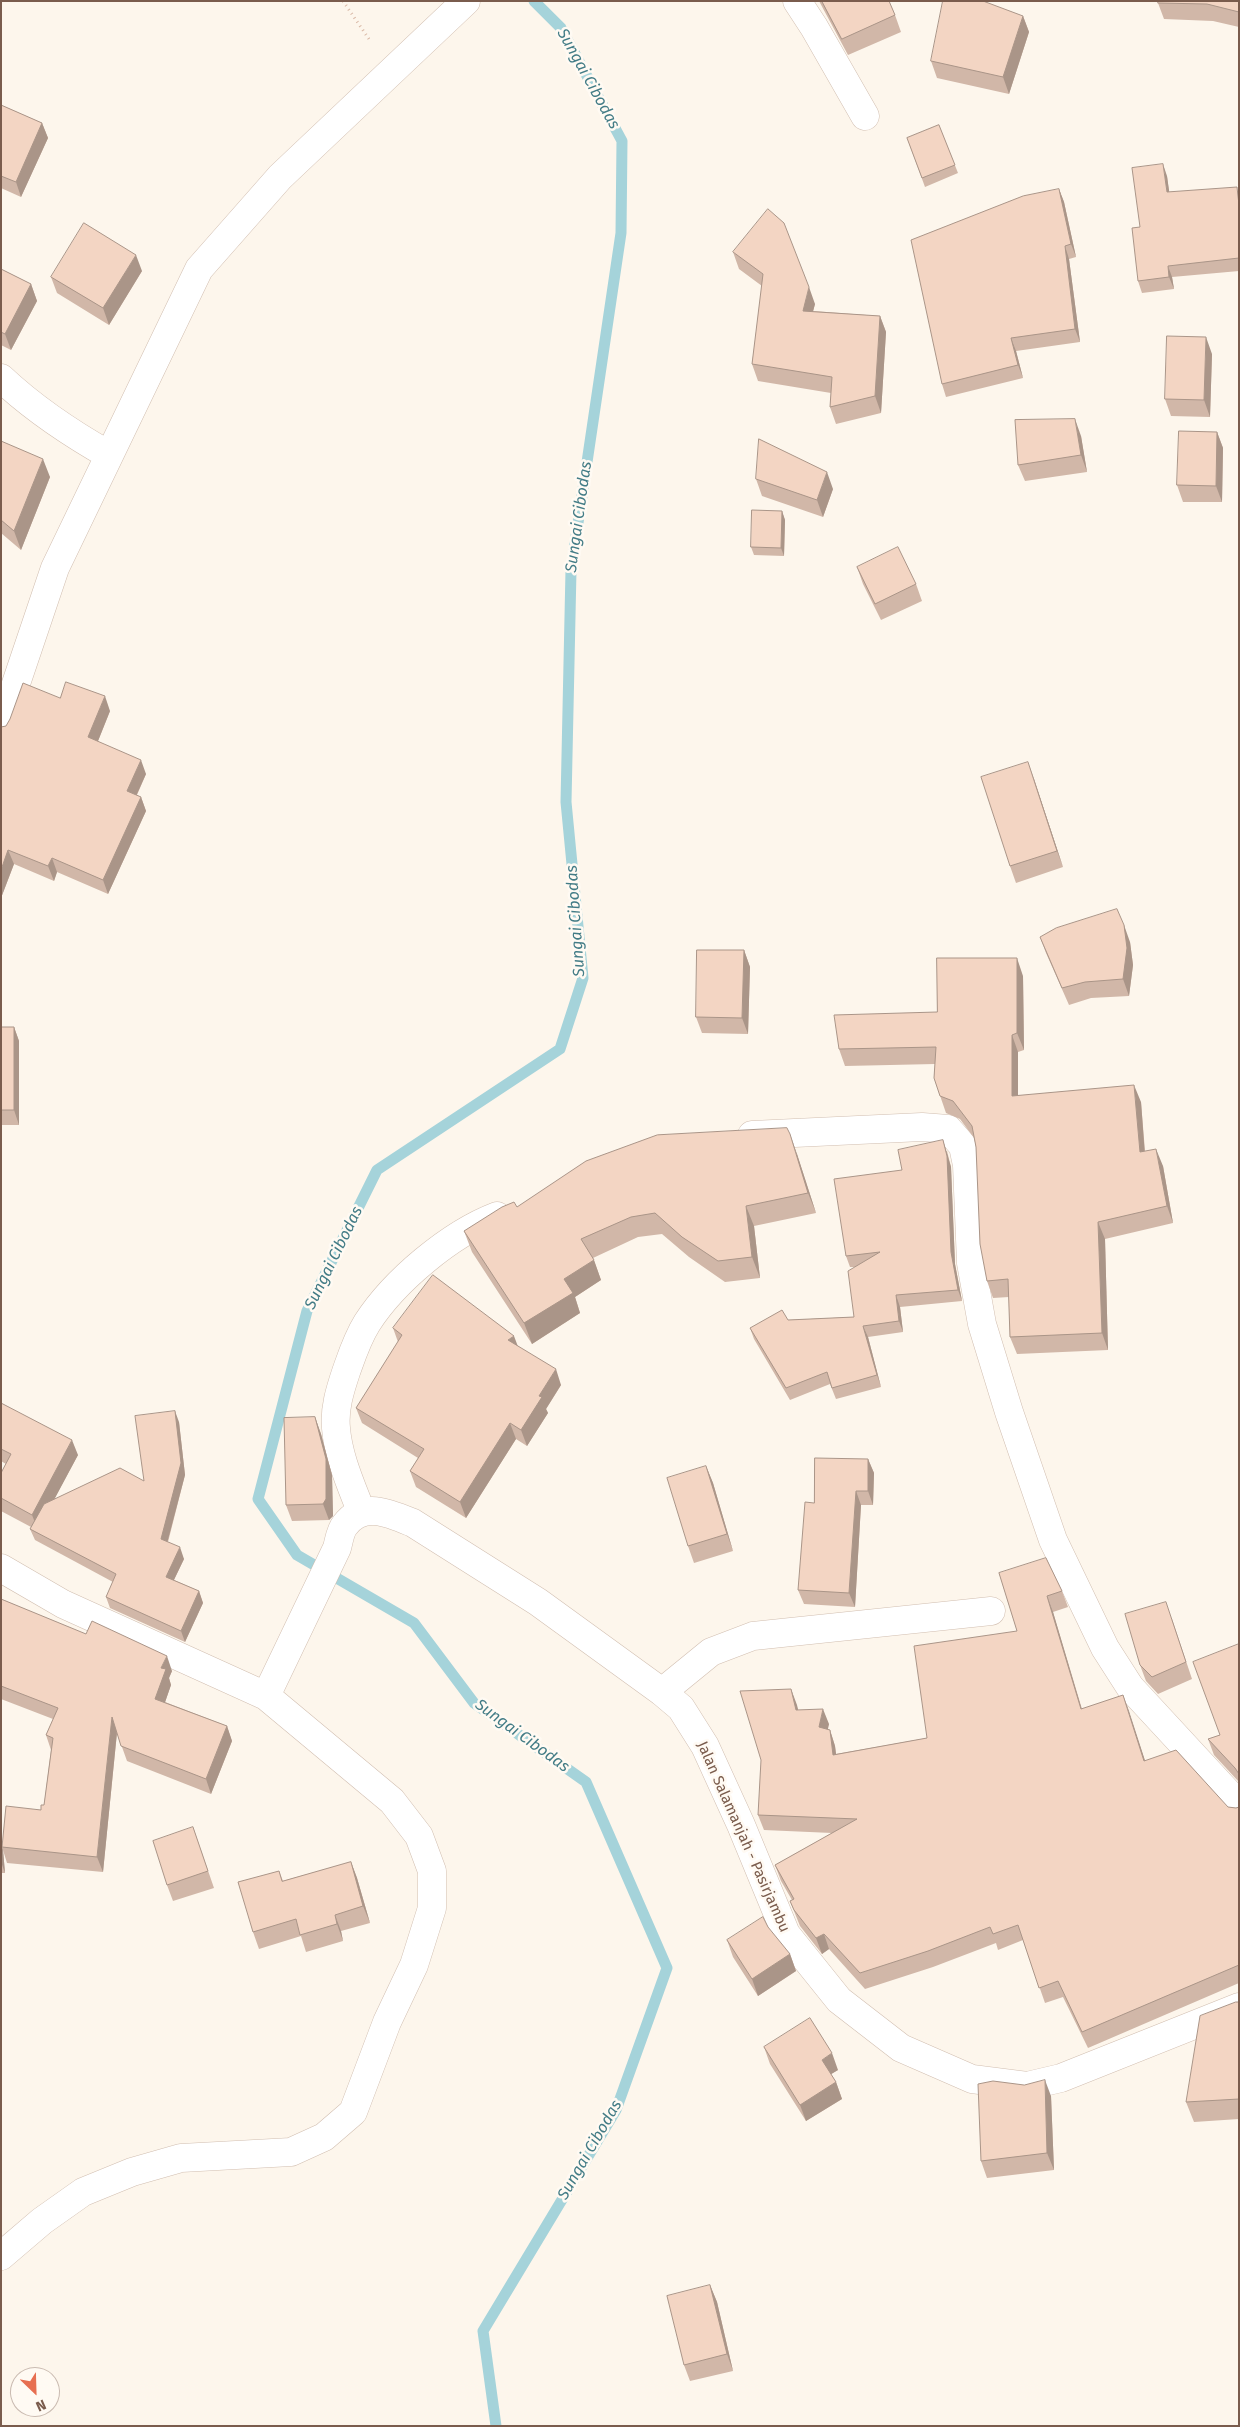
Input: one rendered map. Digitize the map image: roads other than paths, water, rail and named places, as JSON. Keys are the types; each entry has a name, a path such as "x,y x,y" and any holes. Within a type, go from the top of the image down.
{"street":[{"path":"797,1 865,116"},
{"path":"1,728 55,568 199,269 280,177 456,10"},
{"path":"1,378 40,412 109,455"},
{"path":"728,1136 922,1126 948,1129 962,1146 967,1165 971,1263 982,1324 1009,1412 1053,1540 1105,1648 1130,1688 1228,1793 1239,1808"},
{"path":"266,1696 337,1548 344,1526 361,1511 342,1457 336,1429 341,1384 355,1346 375,1312 410,1273 429,1256 486,1220 519,1206"},
{"name":"Jalan Salamanjah - Pasirjambu","path":"361,1511 370,1510 391,1514 413,1523 538,1602 662,1692 680,1708 705,1746 741,1825 786,1934 839,2000 901,2048 972,2079 1027,2086 1061,2078 1239,2007"},
{"path":"1,1568 63,1604 266,1696 392,1801 419,1836 432,1871 432,1908 414,1965 387,2022 353,2112 324,2137 290,2152 181,2158 132,2172 83,2192 42,2221 1,2256"},
{"path":"662,1692 711,1652 753,1636 990,1611"}],"waterway":[{"name":"Sungai Cibodas","path":"496,2426 483,2331 616,2110 667,1968 586,1782 474,1703 414,1623 297,1555 258,1499 307,1311 377,1170 560,1049 583,978 566,802 571,570 621,233 622,141 561,28 534,1"}]}
